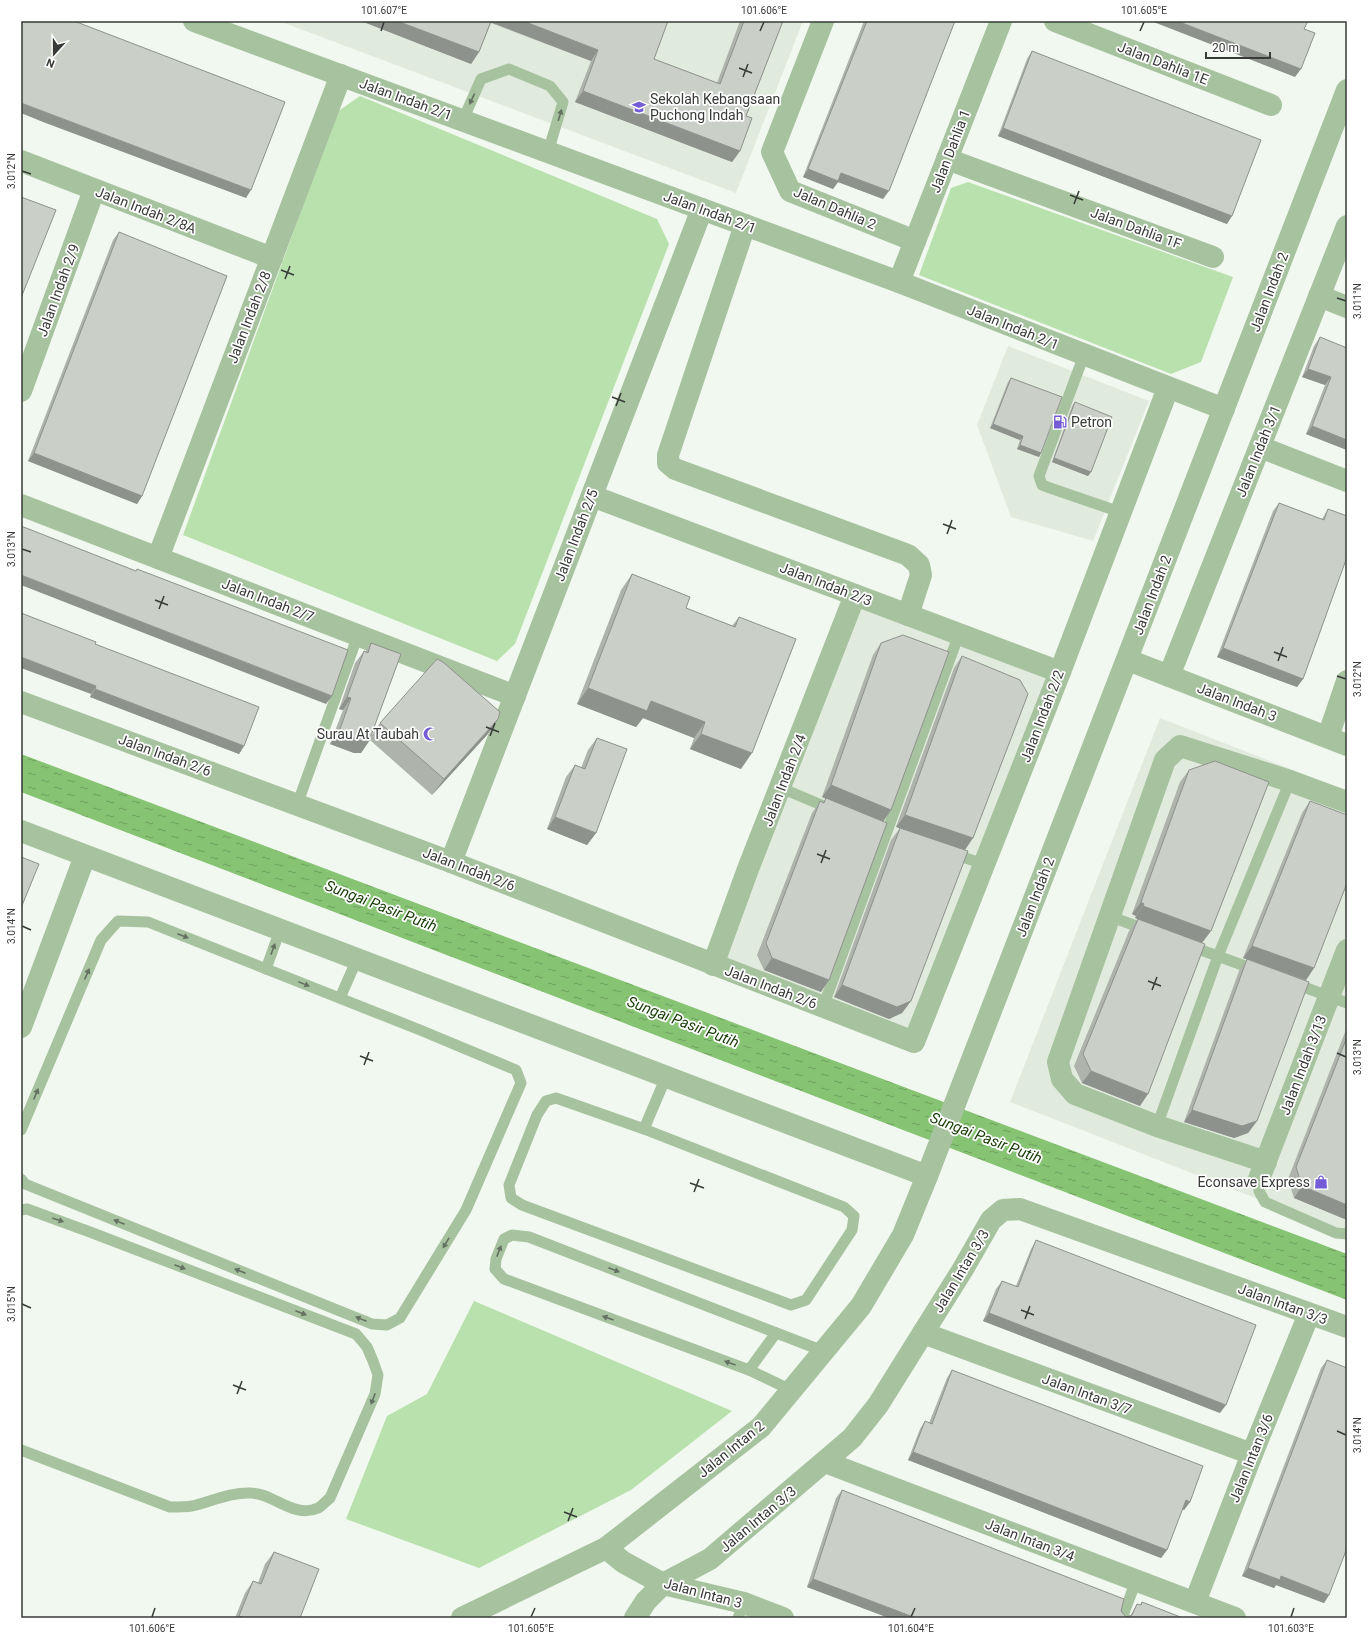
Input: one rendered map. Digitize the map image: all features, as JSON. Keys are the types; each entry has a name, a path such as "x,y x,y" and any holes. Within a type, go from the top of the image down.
{"street":[{"name":"Jalan Indah 2/1","path":"194,21 899,282 1224,409"},
{"name":"Jalan Dahlia 2","path":"823,21 772,152 790,191 915,241"},
{"name":"Jalan Dahlia 1","path":"899,282 1001,21"},
{"name":"Jalan Dahlia 1E","path":"1055,21 1271,105"},
{"name":"Jalan Indah 2/8","path":"158,558 341,75"},
{"name":"Jalan Indah 2","path":"937,1150 1128,660 1347,90"},
{"name":"Jalan Dahlia 1F","path":"947,159 1213,257"},
{"name":"Jalan Indah 2/8A","path":"21,161 272,258"},
{"name":"Jalan Indah 2/9","path":"21,391 94,190"},
{"name":"Jalan Indah 2/5","path":"451,862 702,209"},
{"path":"745,225 668,454 668,463 675,470 908,555 919,565 921,575 908,614"},
{"name":"Jalan Indah 3/1","path":"1169,676 1347,226"},
{"path":"1319,296 1347,307"},
{"name":"Jalan Indah 2/2","path":"914,1042 1060,672 1168,388"},
{"path":"1260,447 1347,482"},
{"name":"Jalan Indah 2/3","path":"592,496 1060,672"},
{"name":"Jalan Indah 2/7","path":"21,505 515,696"},
{"name":"Jalan Indah 2/4","path":"713,965 748,869 781,788 855,594"},
{"name":"Jalan Indah 3","path":"1128,660 1337,741"},
{"path":"1337,741 1347,681"},
{"name":"Jalan Indah 2/6","path":"21,702 451,862 914,1042"},
{"path":"1262,1170 1157,1126 1075,1094 1062,1079 1058,1062 1164,760 1180,746 1290,781 1347,802"},
{"path":"21,831 927,1176"},
{"path":"21,1027 27,995 85,856"},
{"name":"Jalan Indah 3/13","path":"1262,1170 1338,1000 1347,950"},
{"name":"Jalan Intan 2","path":"462,1618 606,1548 761,1428 861,1306 903,1235 937,1150"},
{"name":"Jalan Intan 3/3","path":"635,1618 646,1601 663,1584 710,1559 852,1438 878,1405 963,1269 991,1220 1003,1210 1020,1209 1347,1326"},
{"name":"Jalan Intan 3/6","path":"1195,1602 1252,1454 1310,1314"},
{"name":"Jalan Intan 3/7","path":"922,1333 1252,1454"},
{"name":"Jalan Intan 3/4","path":"825,1462 1235,1618"},
{"name":"Jalan Intan 3","path":"606,1548 623,1562 643,1575 663,1584 741,1611 783,1618"}],"lane":[{"path":"463,120 481,79 509,69 550,86 564,102 548,152"},
{"path":"1084,355 1039,476 1042,485 1120,512"},
{"path":"823,1007 959,634"},
{"path":"298,805 358,635"},
{"path":"1157,1126 1218,956 1290,781"},
{"path":"781,788 845,814"},
{"path":"940,849 984,864"},
{"path":"1109,916 1160,935"},
{"path":"21,1130 101,940 118,921 148,922 340,998 516,1070 521,1083 466,1210 400,1318 387,1325 372,1324 25,1184 21,1179"},
{"path":"266,969 280,930"},
{"path":"1182,943 1270,975"},
{"path":"340,998 357,959"},
{"path":"1285,980 1338,1000"},
{"path":"644,1129 666,1077"},
{"path":"556,1098 644,1129 844,1207 854,1216 852,1230 806,1300 791,1305 522,1205 511,1198 509,1186 536,1115 546,1101 556,1098"},
{"path":"1262,1170 1259,1192 1265,1202 1336,1233 1347,1234"},
{"path":"21,1210 28,1209 356,1334 367,1347 378,1376 375,1394 330,1498 318,1508 304,1510 285,1507 271,1498 254,1493 237,1493 190,1506 170,1507 21,1450"},
{"path":"791,1390 749,1370 504,1279 495,1270 496,1259 504,1239 512,1235 529,1237 824,1351"},
{"path":"749,1370 776,1333"},
{"path":"1122,1618 1136,1581"}],"shaded area":[{"name":"Sekolah Kebangsaan Puchong Indah","path":"279,21 803,21 736,193"},
{"path":"360,96 657,219 669,244 515,644 497,661 183,535 337,112"},
{"path":"968,182 1233,277 1201,362 1171,374 919,275 951,188"},
{"path":"1008,346 1149,401 1093,541 1011,517 977,425"},
{"path":"860,605 1050,676 909,1034 723,962"},
{"path":"1160,718 1347,791 1347,1234 1010,1102"},
{"path":"474,1301 732,1411 631,1490 479,1568 346,1519 387,1416 427,1394"}],"water":[{"name":"Sungai Pasir Putih","path":"21,754 1347,1254 1347,1300 21,792"}],"building":[{"path":"21,21 74,21 285,102 251,190 21,103"},
{"path":"397,21 491,21 479,52"},
{"path":"523,21 668,21 654,59 720,84 744,21 783,21 746,116 752,118 740,151 583,91 598,50"},
{"path":"867,21 955,21 889,191 841,173 838,181 808,169"},
{"path":"1177,21 1308,21 1304,29 1315,33 1301,69"},
{"path":"1032,51 1261,140 1232,216 1003,128"},
{"path":"21,197 56,210 21,298"},
{"path":"119,232 227,276 142,496 34,453"},
{"path":"1320,337 1347,348 1347,440 1312,426 1331,377 1308,369"},
{"path":"1011,378 1062,397 1041,453 1020,445 1023,436 993,424"},
{"path":"1075,402 1112,417 1091,472 1054,458"},
{"path":"1279,503 1324,520 1328,509 1347,516 1347,557 1303,679 1223,648"},
{"path":"21,526 136,571 137,569 348,650 332,696 21,575"},
{"path":"632,574 690,597 686,608 735,627 739,617 796,639 752,753 701,734 705,722 651,701 647,711 588,688"},
{"path":"21,613 96,642 95,644 259,707 244,746 95,689 96,686 21,657"},
{"path":"903,635 949,652 891,810 831,785 881,643"},
{"path":"371,643 401,654 369,741 362,741 339,732 351,698 347,697 364,651 368,653"},
{"path":"962,656 1020,680 1028,694 973,838 905,815"},
{"name":"Surau At Taubah","path":"437,659 443,662 500,712 498,719 444,779 380,723"},
{"path":"597,738 627,749 596,833 555,817 575,765 585,769"},
{"path":"1215,761 1269,782 1211,931 1143,906 1144,904 1141,902 1189,770"},
{"path":"826,798 887,823 829,980 772,958 766,943 820,801 824,803"},
{"path":"1310,801 1347,815 1347,883 1314,968 1252,946"},
{"path":"900,828 968,851 911,1001 897,1007 842,985"},
{"path":"21,857 39,864 21,908"},
{"path":"1138,919 1205,944 1148,1094 1091,1071 1083,1054"},
{"path":"1247,959 1309,982 1257,1121 1242,1126 1192,1110"},
{"path":"1347,1037 1347,1205 1302,1186 1296,1167"},
{"path":"1036,1240 1256,1325 1226,1405 989,1313 1002,1281 1018,1287"},
{"path":"1327,1360 1347,1368 1347,1548 1329,1595 1281,1576 1280,1580 1248,1568"},
{"path":"952,1370 1203,1466 1190,1502 1186,1500 1167,1550 913,1452 925,1421 932,1424"},
{"path":"842,1490 1124,1599 1121,1611 1126,1617 1132,1615 1137,1604 1141,1605 1142,1602 1183,1618 916,1618 813,1579"},
{"path":"274,1552 319,1569 300,1618 244,1618 239,1616 253,1581 261,1584"}],"place":[{"name":"Sekolah Kebangsaan Puchong Indah","path":"639,107"},
{"name":"Petron","path":"1060,422"},
{"name":"Surau At Taubah","path":"430,734"},
{"name":"Econsave Express","path":"1321,1182"}]}
